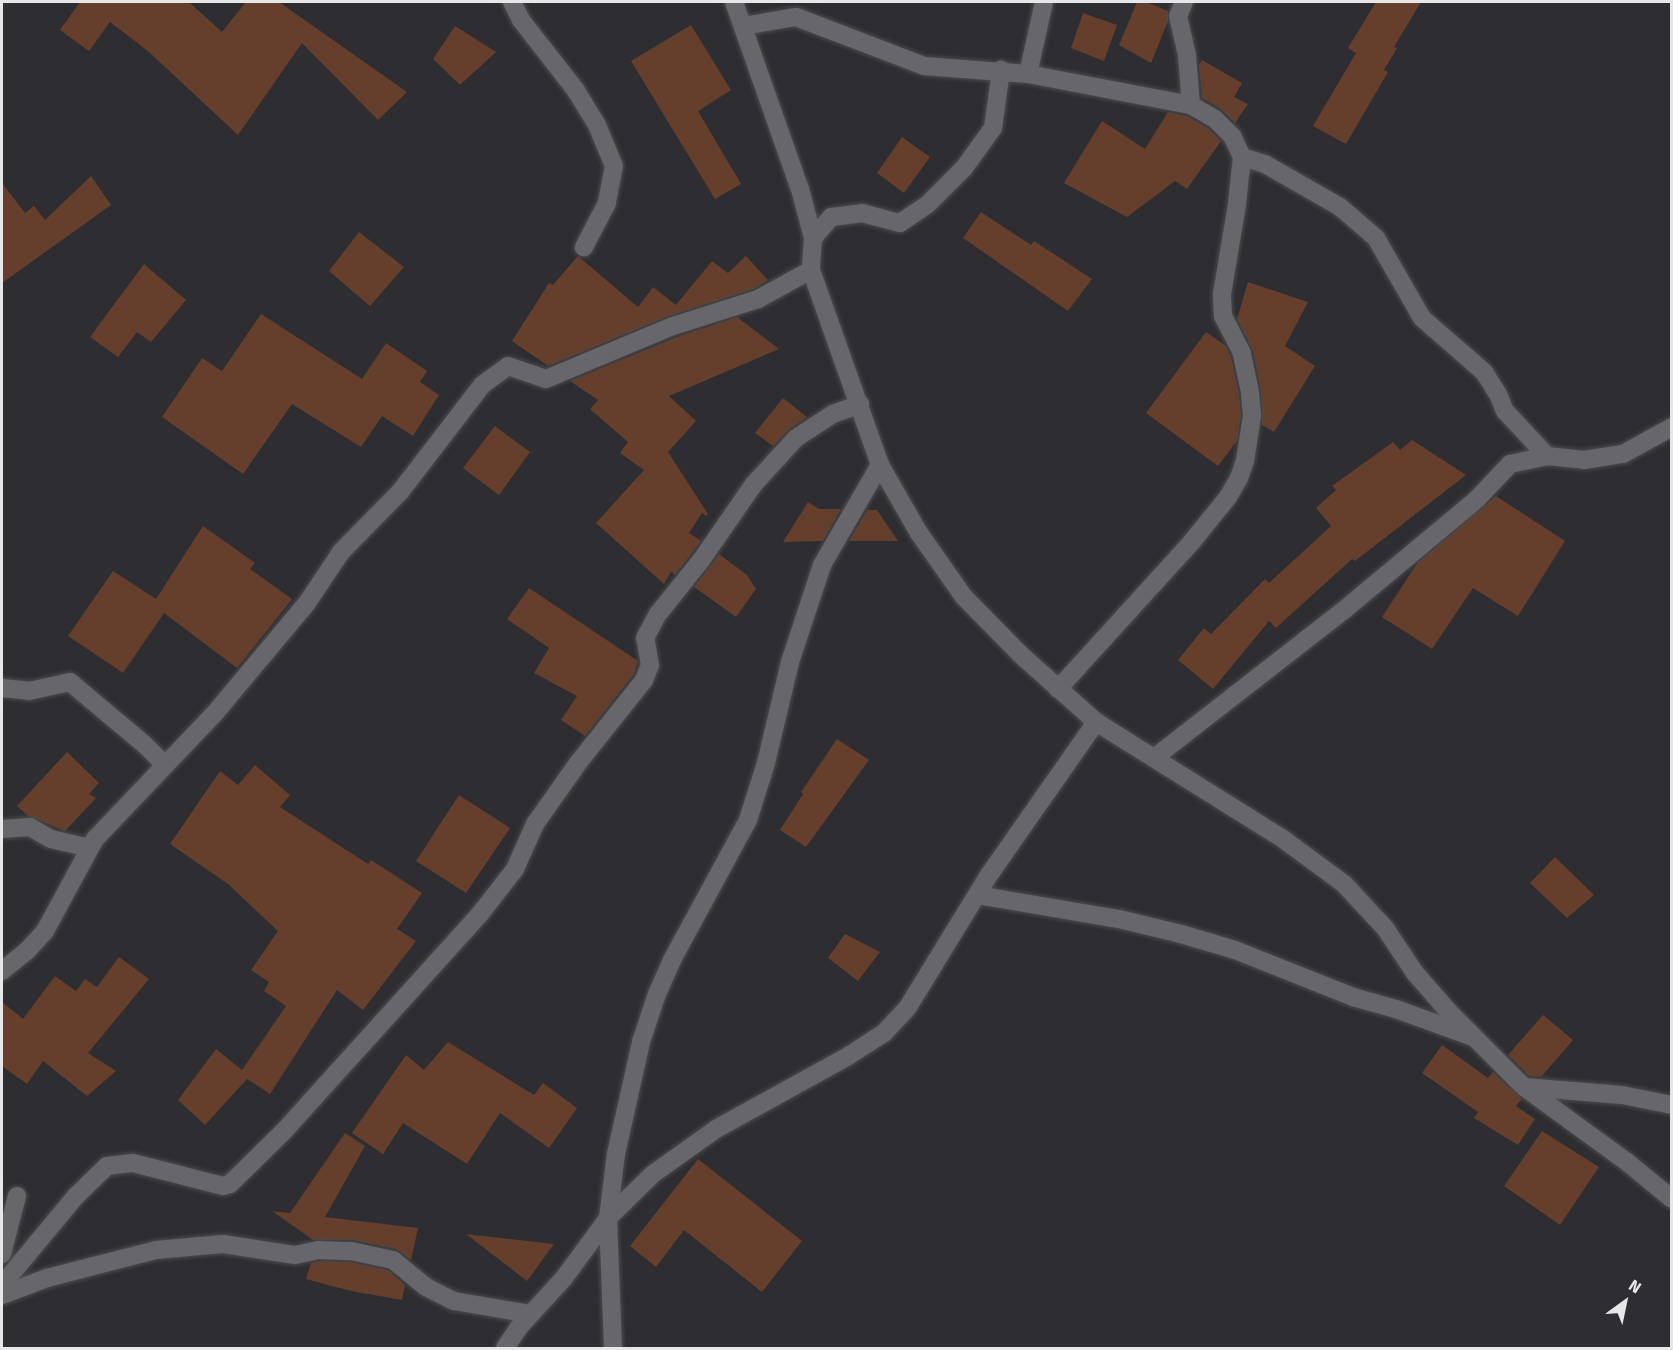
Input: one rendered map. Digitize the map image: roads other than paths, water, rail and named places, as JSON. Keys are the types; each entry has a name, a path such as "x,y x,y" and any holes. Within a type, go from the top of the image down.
{"street":[{"path":"512,2 521,20 575,89 592,116 614,166 608,203 584,247"},
{"path":"734,2 800,189 813,238 811,270 880,465 919,533 964,597 1058,689 1096,722 1283,839 1344,884 1386,928 1415,973 1474,1038 1524,1087 1627,1162 1671,1199"},
{"path":"1028,74 1044,2"},
{"path":"1184,2 1178,16 1187,55 1191,105"},
{"path":"743,26 796,17 924,66 948,70 1001,70 1191,105 1215,119 1232,136 1242,158 1222,294 1223,316 1242,353 1250,392 1251,428 1239,478 1228,497 1190,544 1058,689"},
{"path":"813,238 831,217 862,213 900,223 927,205 964,168 993,128 1001,70"},
{"path":"1242,158 1265,164 1340,207 1376,238 1422,318 1484,372 1498,394 1505,411 1547,456"},
{"path":"2,971 27,951 45,931 89,848 215,713 307,603 340,552 400,492 482,385 508,366 546,379 673,326 758,299 811,270"},
{"path":"2,1285 76,1196 106,1166 133,1162 223,1186 230,1184 283,1132 480,914 515,869 541,816 578,763 644,680 650,665 645,638 658,614 716,540 754,484 796,438 833,414 860,404"},
{"path":"1154,758 1344,610 1477,499 1510,464 1547,456 1584,460 1623,454 1671,427"},
{"path":"613,1348 608,1218 616,1154 641,1042 657,994 672,960 748,820 766,763 790,662 822,565 880,465"},
{"path":"2,688 29,691 70,682 144,744 165,765"},
{"path":"506,1348 531,1314 564,1278 608,1218 653,1174 716,1128 806,1082 884,1032 908,1007 977,895 1096,722"},
{"path":"2,829 30,827 51,838 89,848"},
{"path":"977,895 1119,919 1181,934 1234,950 1353,997 1396,1009 1474,1038"},
{"path":"1524,1087 1622,1095 1671,1105"},
{"path":"2,1254 17,1196"},
{"path":"2,1295 46,1278 156,1250 224,1244 295,1255 318,1250 351,1251 393,1260 426,1287 454,1301 531,1314"}]}
